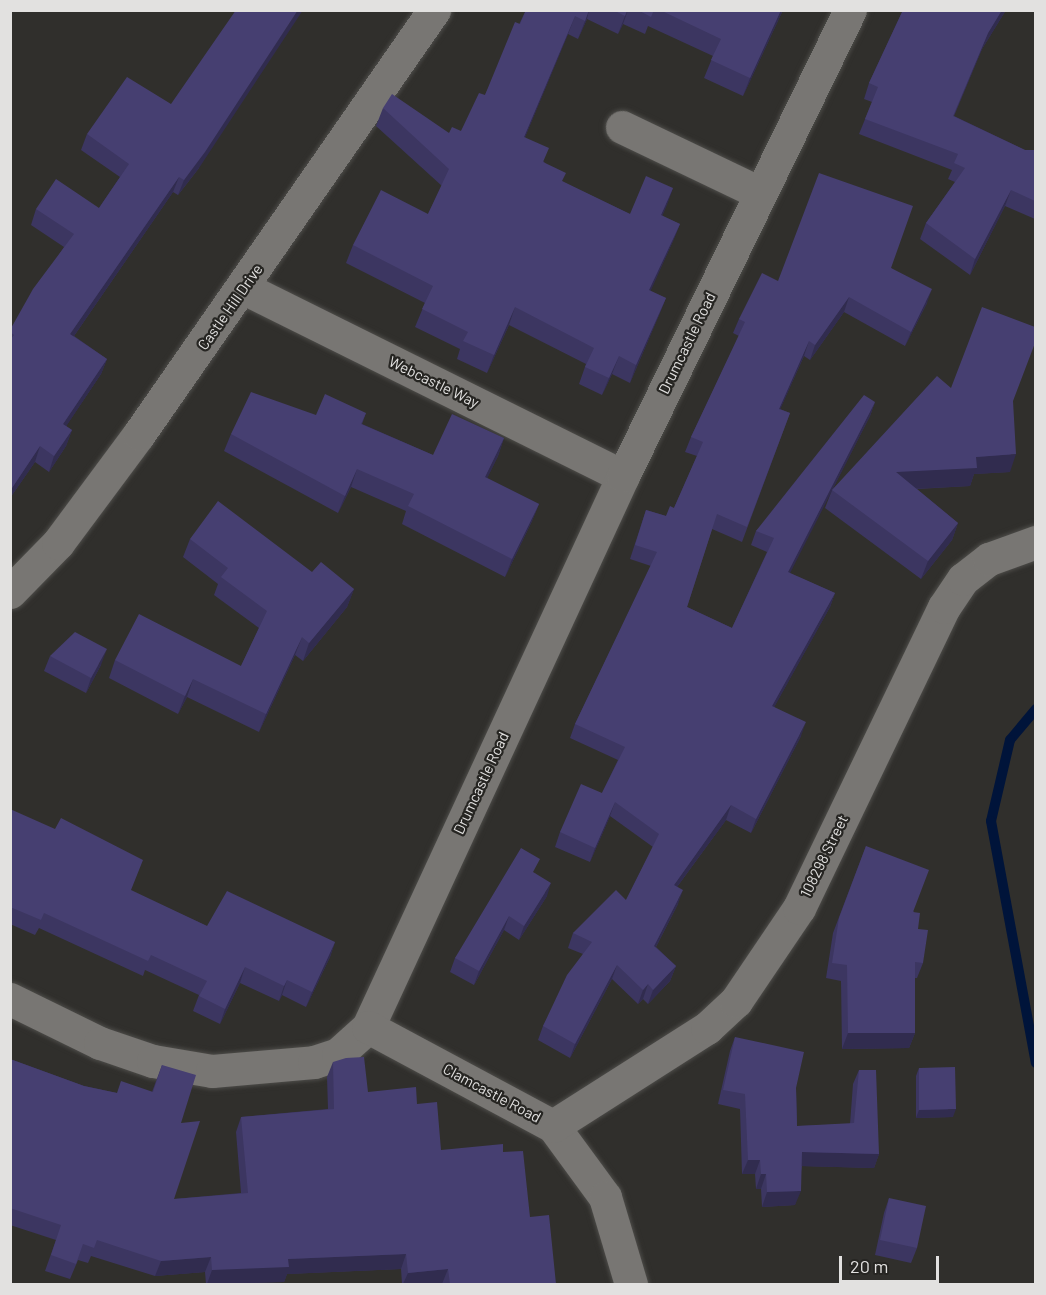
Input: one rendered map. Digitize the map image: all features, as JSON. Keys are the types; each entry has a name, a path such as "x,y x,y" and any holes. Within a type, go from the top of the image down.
{"street":[{"name":"Castle Hill Drive","path":"10,592 58,543 244,288 434,10"},
{"name":"Drumcastle Road","path":"10,999 100,1043 153,1061 212,1071 314,1062 338,1054 368,1027 623,476 850,10"},
{"path":"622,128 760,194"},
{"name":"Webcastle Way","path":"244,288 623,476"},
{"name":"108298 Street","path":"553,1126 707,1028 736,1001 799,908 944,607 963,579 989,559 1035,542"},
{"name":"Clamcastle Road","path":"368,1027 553,1126 605,1197 631,1284"}],"building":[{"path":"236,10 298,10 205,152 184,180 179,177 70,334 107,359 63,424 72,430 54,456 40,446 10,491 10,340 14,335 10,330 33,289 74,234 36,209 56,179 99,208 129,164 87,134 127,77 171,104"},
{"path":"526,10 589,10 585,21 575,16 524,137 549,148 543,162 566,173 562,181 630,214 646,176 673,188 661,215 680,224 649,290 666,298 636,365 619,356 609,378 585,367 594,348 515,307 494,355 463,341 468,332 422,309 433,286 353,245 381,190 428,214 449,169 383,108 392,94 449,133 452,127 461,131 479,93 485,95 515,22 520,24"},
{"path":"613,10 627,10 625,16"},
{"path":"638,10 654,10 651,17"},
{"path":"660,10 781,10 750,78 711,60 721,39"},
{"path":"903,10 1002,10 988,33 953,116 1025,150 1034,150 1035,147 1035,201 1011,190 975,259 926,223 965,168 954,163 958,154 865,119 878,87 869,83"},
{"path":"819,173 913,206 891,268 932,289 911,332 849,297 815,345 809,341 779,409 790,413 747,527 717,514 687,607 732,628 774,538 756,531 864,395 875,402 788,572 835,593 772,706 806,722 756,819 731,805 674,885 683,890 654,946 676,966 653,990 648,984 643,990 617,965 575,1044 543,1026 567,975 592,942 573,933 616,890 626,900 659,834 615,802 595,848 560,832 581,784 602,793 625,747 575,724 657,552 635,545 646,510 666,516 670,506 674,508 703,442 691,437 745,322 739,319 762,273 778,281"},
{"path":"982,307 1035,327 1035,343 1013,401 1016,454 976,457 977,468 896,472 958,523 928,561 832,490 937,376 951,388"},
{"path":"251,392 316,415 325,394 366,413 361,424 433,455 452,414 504,438 485,477 539,504 512,559 408,506 414,494 357,469 345,496 231,434"},
{"path":"218,501 312,572 321,562 354,589 309,643 302,637 266,714 193,679 185,696 115,660 139,614 241,666 267,611 221,577 228,568 190,539"},
{"path":"75,632 107,649 91,678 50,656"},
{"path":"10,809 55,829 61,818 143,860 131,890 207,926 227,891 335,942 312,992 287,980 284,986 245,967 225,1009 199,996 207,981 151,955 148,961 44,913 41,920 10,907"},
{"path":"866,846 929,870 913,912 920,913 918,929 928,930 923,963 915,962 915,1033 848,1033 847,965 832,963 839,918"},
{"path":"521,848 540,859 533,872 551,883 524,926 509,916 479,971 455,958"},
{"path":"735,1037 804,1052 796,1088 797,1126 854,1123 859,1070 876,1070 879,1154 802,1152 801,1191 767,1192 766,1174 761,1174 760,1160 748,1160 745,1094 723,1090"},
{"path":"364,1057 368,1092 416,1087 417,1104 437,1102 441,1150 503,1144 503,1152 523,1151 530,1217 549,1215 556,1284 450,1284 448,1269 408,1273 406,1254 288,1259 289,1267 212,1270 211,1257 161,1261 97,1240 94,1248 83,1244 76,1264 51,1255 61,1225 10,1208 10,1059 84,1086 117,1093 121,1081 153,1092 162,1065 196,1075 181,1123 200,1121 174,1199 248,1193 241,1117 334,1109 333,1062 346,1058"},
{"path":"955,1067 956,1109 919,1110 919,1068"},
{"path":"889,1198 926,1206 917,1248 880,1240"}],"waterway":[{"path":"1036,709 1010,740 991,821 1036,1063"}]}
